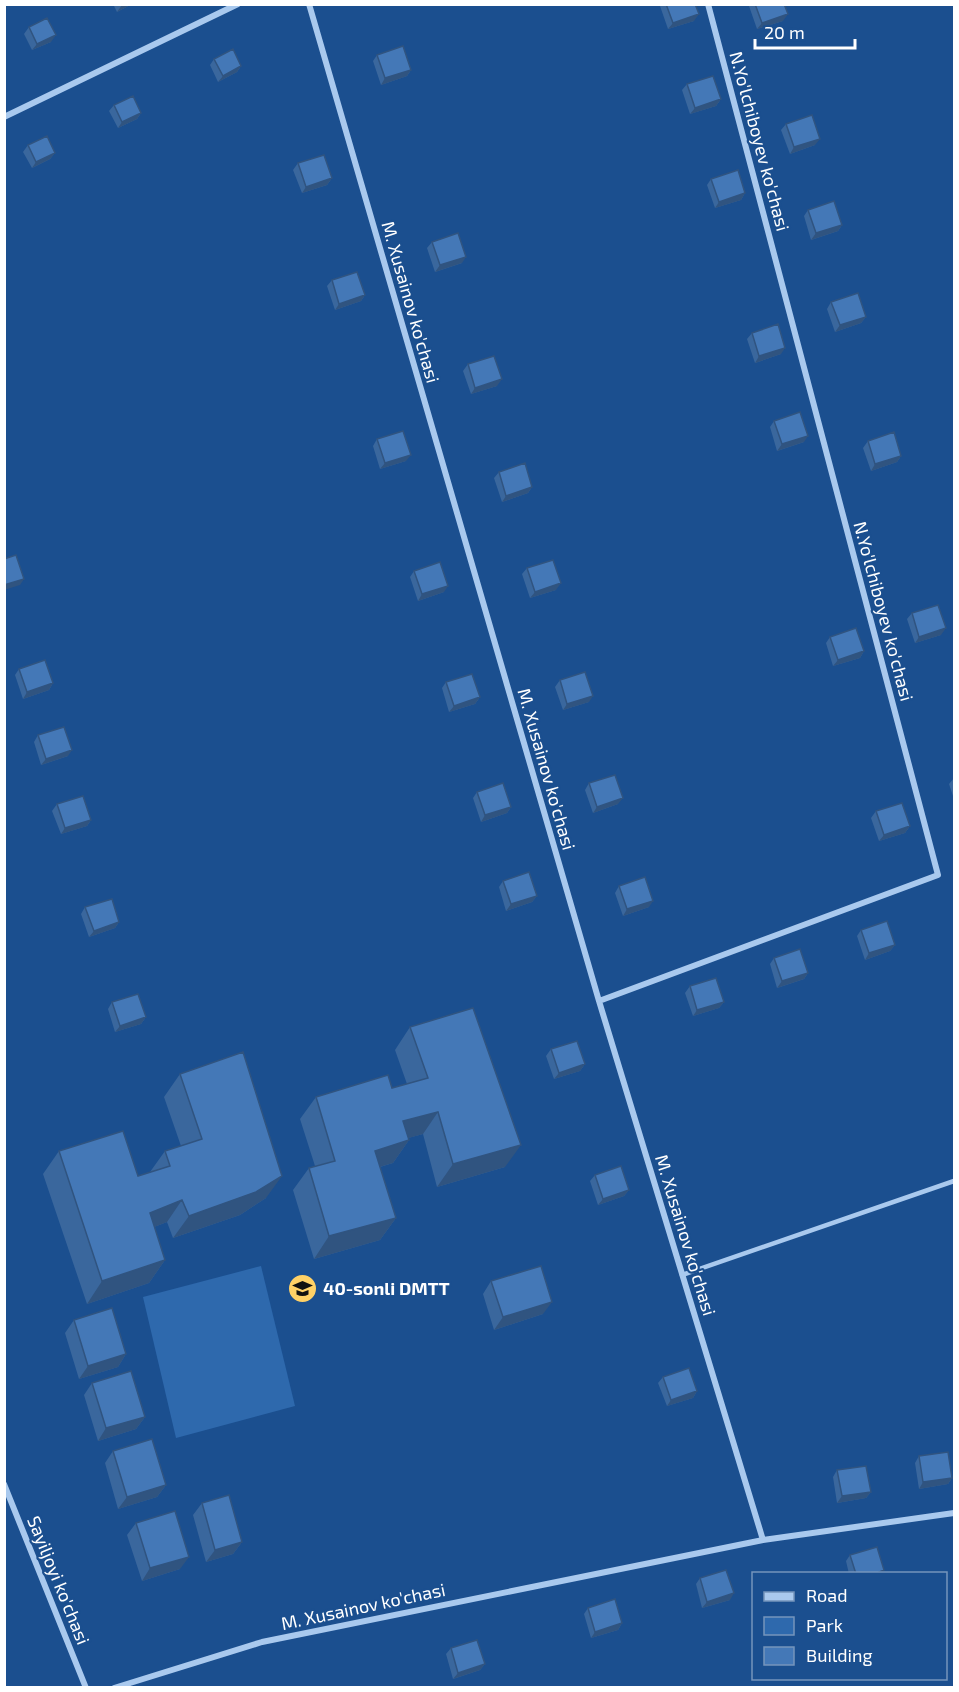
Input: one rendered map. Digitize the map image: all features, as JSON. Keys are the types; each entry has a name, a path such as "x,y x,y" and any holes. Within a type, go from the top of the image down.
{"street":[{"path":"4,117 238,4"},
{"name":"M. Xusainov ko'chasi","path":"309,4 598,1001 763,1540"},
{"name":"N.Yo'lchiboyev ko'chasi","path":"598,1001 938,875 708,4"},
{"name":"Sayiljoyi ko'chasi","path":"4,1484 86,1688"},
{"name":"M. Xusainov ko'chasi","path":"114,1688 262,1642 763,1540 954,1513"}],"lane":[{"path":"682,1275 954,1181"}],"green space":[{"path":"261,1266 295,1406 176,1438 143,1297"}],"building":[{"path":"666,4 695,4 699,14 673,23"},
{"path":"755,4 784,4 788,14 762,23"},
{"path":"47,18 56,35 37,44 29,27"},
{"path":"403,46 411,70 385,78 377,55"},
{"path":"233,49 241,66 223,76 214,59"},
{"path":"713,76 721,99 695,108 687,84"},
{"path":"133,96 141,113 122,122 114,105"},
{"path":"812,115 820,139 794,147 786,124"},
{"path":"47,136 55,153 36,162 28,145"},
{"path":"324,155 332,178 306,187 298,163"},
{"path":"738,170 745,193 719,202 711,179"},
{"path":"834,201 842,225 816,233 808,210"},
{"path":"458,233 466,257 440,265 432,242"},
{"path":"357,272 365,295 339,304 332,280"},
{"path":"858,293 866,317 840,325 831,302"},
{"path":"778,324 785,348 759,356 752,333"},
{"path":"494,356 502,379 475,388 468,364"},
{"path":"800,412 808,436 782,444 774,421"},
{"path":"403,431 411,455 385,463 377,439"},
{"path":"894,432 901,456 875,464 868,441"},
{"path":"525,463 532,487 506,496 499,472"},
{"path":"16,555 24,579 4,585 4,559"},
{"path":"553,560 561,583 535,592 527,568"},
{"path":"440,562 448,586 422,594 414,571"},
{"path":"938,605 946,628 919,637 912,613"},
{"path":"856,628 864,651 838,660 830,637"},
{"path":"45,660 53,683 27,692 19,669"},
{"path":"585,672 593,696 567,704 560,680"},
{"path":"472,674 480,697 454,706 446,682"},
{"path":"64,727 72,750 46,759 38,735"},
{"path":"615,775 623,798 597,807 589,783"},
{"path":"503,783 511,807 485,815 477,792"},
{"path":"83,796 91,820 65,828 57,804"},
{"path":"902,803 910,826 884,835 876,811"},
{"path":"529,872 537,896 511,904 503,881"},
{"path":"645,877 653,901 627,909 619,886"},
{"path":"112,899 119,922 94,931 85,907"},
{"path":"887,921 895,945 869,953 861,930"},
{"path":"800,949 808,973 782,981 774,958"},
{"path":"716,978 724,1002 697,1010 690,986"},
{"path":"138,994 146,1017 120,1026 112,1002"},
{"path":"473,1008 521,1145 453,1164 438,1112 403,1121 409,1140 375,1151 396,1218 329,1236 309,1168 335,1161 316,1097 388,1075 392,1088 428,1078 410,1027"},
{"path":"577,1041 585,1064 559,1073 551,1049"},
{"path":"243,1052 282,1176 256,1192 189,1216 182,1200 150,1213 165,1260 102,1281 59,1151 123,1131 138,1176 170,1166 165,1151 202,1139 180,1074"},
{"path":"621,1166 629,1190 603,1199 595,1175"},
{"path":"541,1266 552,1302 503,1317 491,1281"},
{"path":"112,1308 126,1354 88,1366 74,1320"},
{"path":"689,1368 697,1391 671,1400 663,1377"},
{"path":"131,1371 145,1417 106,1428 92,1383"},
{"path":"152,1439 166,1485 127,1497 113,1451"},
{"path":"948,1452 952,1478 923,1482 919,1456"},
{"path":"866,1466 871,1492 842,1496 837,1470"},
{"path":"229,1495 242,1542 215,1550 202,1503"},
{"path":"175,1511 189,1557 150,1568 136,1523"},
{"path":"877,1547 884,1570 855,1572 850,1555"},
{"path":"726,1570 734,1593 707,1602 700,1578"},
{"path":"615,1599 622,1623 595,1632 588,1608"},
{"path":"477,1640 485,1664 458,1673 451,1648"}],"place":[{"name":"40-sonli DMTT","path":"302,1288"}]}
